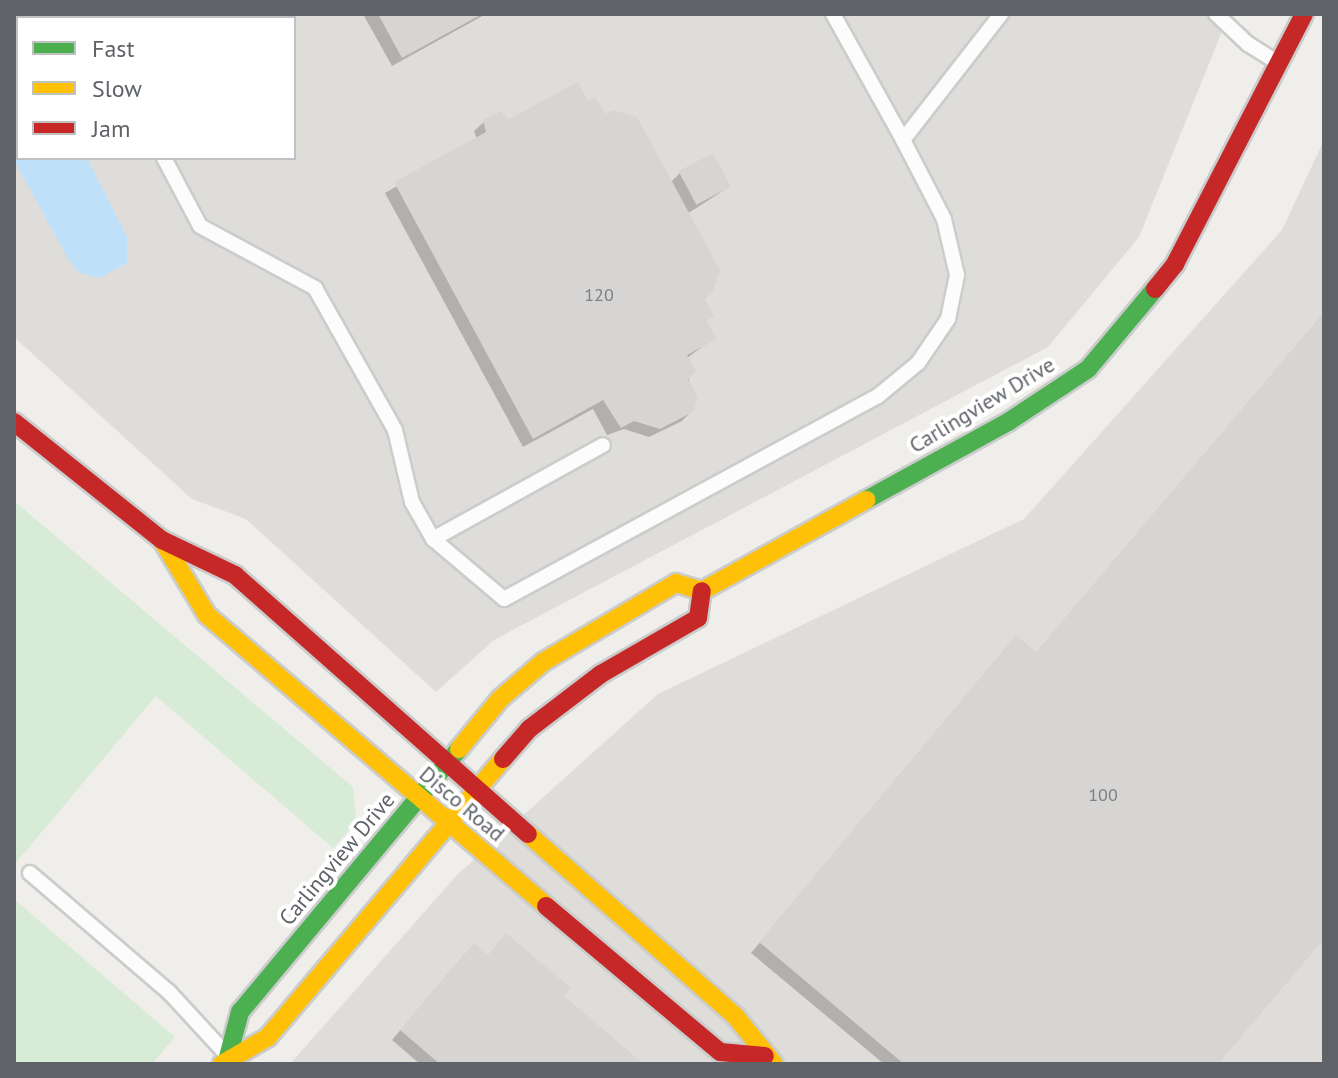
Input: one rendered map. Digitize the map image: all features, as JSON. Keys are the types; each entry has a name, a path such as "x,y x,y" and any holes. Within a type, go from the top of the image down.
{"main road":[{"name":"Carlingview Drive","path":"225,1060 240,1012 500,699 543,662 676,583 702,591 1008,422 1088,369 1175,264 1304,14"},
{"name":"Disco Road","path":"14,422 162,540 235,575 449,760 736,1017 770,1060"},
{"name":"Disco Road","path":"162,540 207,615 450,826 720,1052 770,1060"},
{"path":"225,1060 268,1037 481,790 529,729 563,700 698,618 702,591"}],"lane":[{"path":"165,160 200,226 315,288 395,430 412,502 433,539 504,599 878,396 918,363 948,319 957,275 944,219 833,14"},
{"path":"903,140 1001,14"},
{"path":"1216,14 1248,44 1279,63"},
{"path":"433,539 603,445"},
{"path":"30,873 169,992 225,1060"}],"shaded area":[{"path":"14,14 1229,14 1139,237 1048,347 494,640 436,692 246,519 192,499 14,337"},
{"path":"1324,140 1324,1064 290,1064 457,875 658,694 1024,519 1282,230"}],"green space":[{"path":"14,501 353,787 356,822 333,848 156,696 14,865"},
{"path":"14,899 175,1037 152,1064 14,1064"}],"water":[{"path":"14,16 16,160 88,160 127,237 127,263 100,278 79,273 67,257 14,160"}],"building":[{"path":"378,14 482,14 402,58"},
{"path":"578,82 588,101 595,97 605,114 613,110 637,117 720,270 712,294 704,298 714,316 706,320 717,339 687,355 696,371 688,379 698,397 693,412 660,429 634,421 621,428 603,400 533,439 394,182 486,132 483,120 500,111 509,119"},
{"path":"713,153 731,187 696,205 679,171"},
{"path":"1324,312 1324,939 1218,1064 904,1064 759,942 1016,635 1036,652"},
{"path":"506,933 571,988 564,996 644,1064 440,1064 400,1030 474,943 488,955"}],"traffic: fast":[{"path":"866,500 1008,422 1088,369 1155,289"},
{"path":"228,1057 240,1012 459,749"}],"traffic: slow":[{"path":"459,749 500,699 543,662 676,583 702,591 866,500"},
{"path":"162,540 207,615 546,906"},
{"path":"222,1064 268,1037 503,759"},
{"path":"528,834 736,1017 774,1064"}],"traffic: jam":[{"path":"1155,289 1175,264 1304,14"},
{"path":"14,422 162,540 235,575 528,834"},
{"path":"503,759 529,729 601,674 698,618 702,591"},
{"path":"546,906 720,1052 765,1056"}]}
